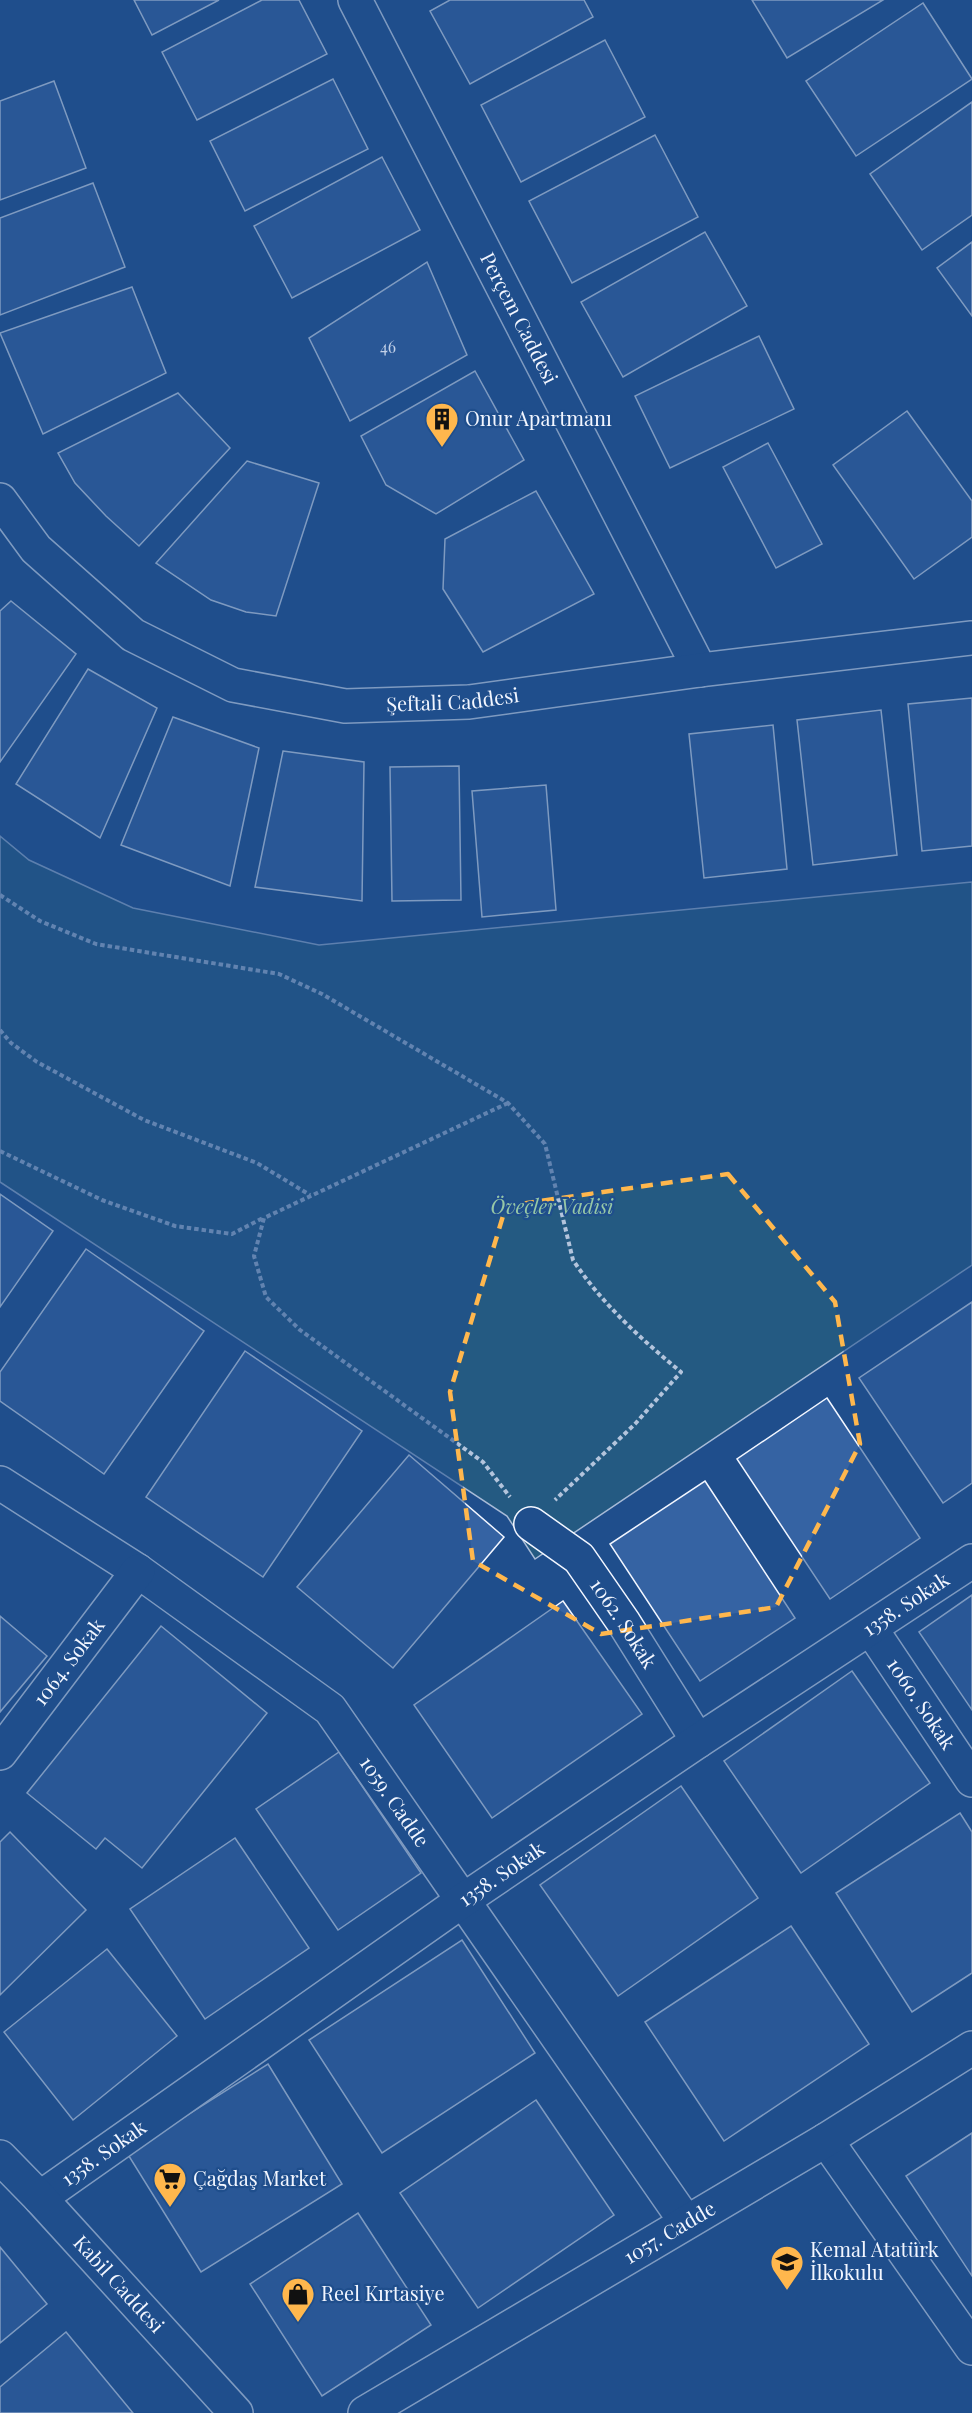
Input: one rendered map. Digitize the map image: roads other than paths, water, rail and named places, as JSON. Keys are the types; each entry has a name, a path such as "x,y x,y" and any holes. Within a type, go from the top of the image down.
{"street":[{"name":"Perçem Caddesi","path":"356,0 700,670"},
{"name":"Şeftali Caddesi","path":"0,500 36,549 133,635 233,685 345,706 458,702 700,670 972,638"},
{"name":"1059. Cadde","path":"0,1483 138,1571 330,1709 686,2222"},
{"name":"1062. Sokak","path":"531,1524 579,1558 624,1623 698,1742"},
{"name":"1358. Sokak","path":"40,2198 462,1901 972,1561"},
{"name":"1064. Sokak","path":"0,1753 138,1571"},
{"name":"1060. Sokak","path":"871,1629 972,1779"},
{"name":"1057. Cadde","path":"365,2413 826,2140 972,2048"},
{"path":"826,2140 972,2348"},
{"name":"Kabil Caddesi","path":"0,2157 236,2413"}],"place":[{"name":"Onur Apartmanı","path":"442,448"},
{"name":"Çağdaş Market","path":"170,2208"},
{"name":"Kemal Atatürk İlkokulu","path":"787,2291"},
{"name":"Reel Kırtasiye","path":"298,2323"}],"park label":[{"name":"Öveçler Vadisi","path":"552,1207"}]}
